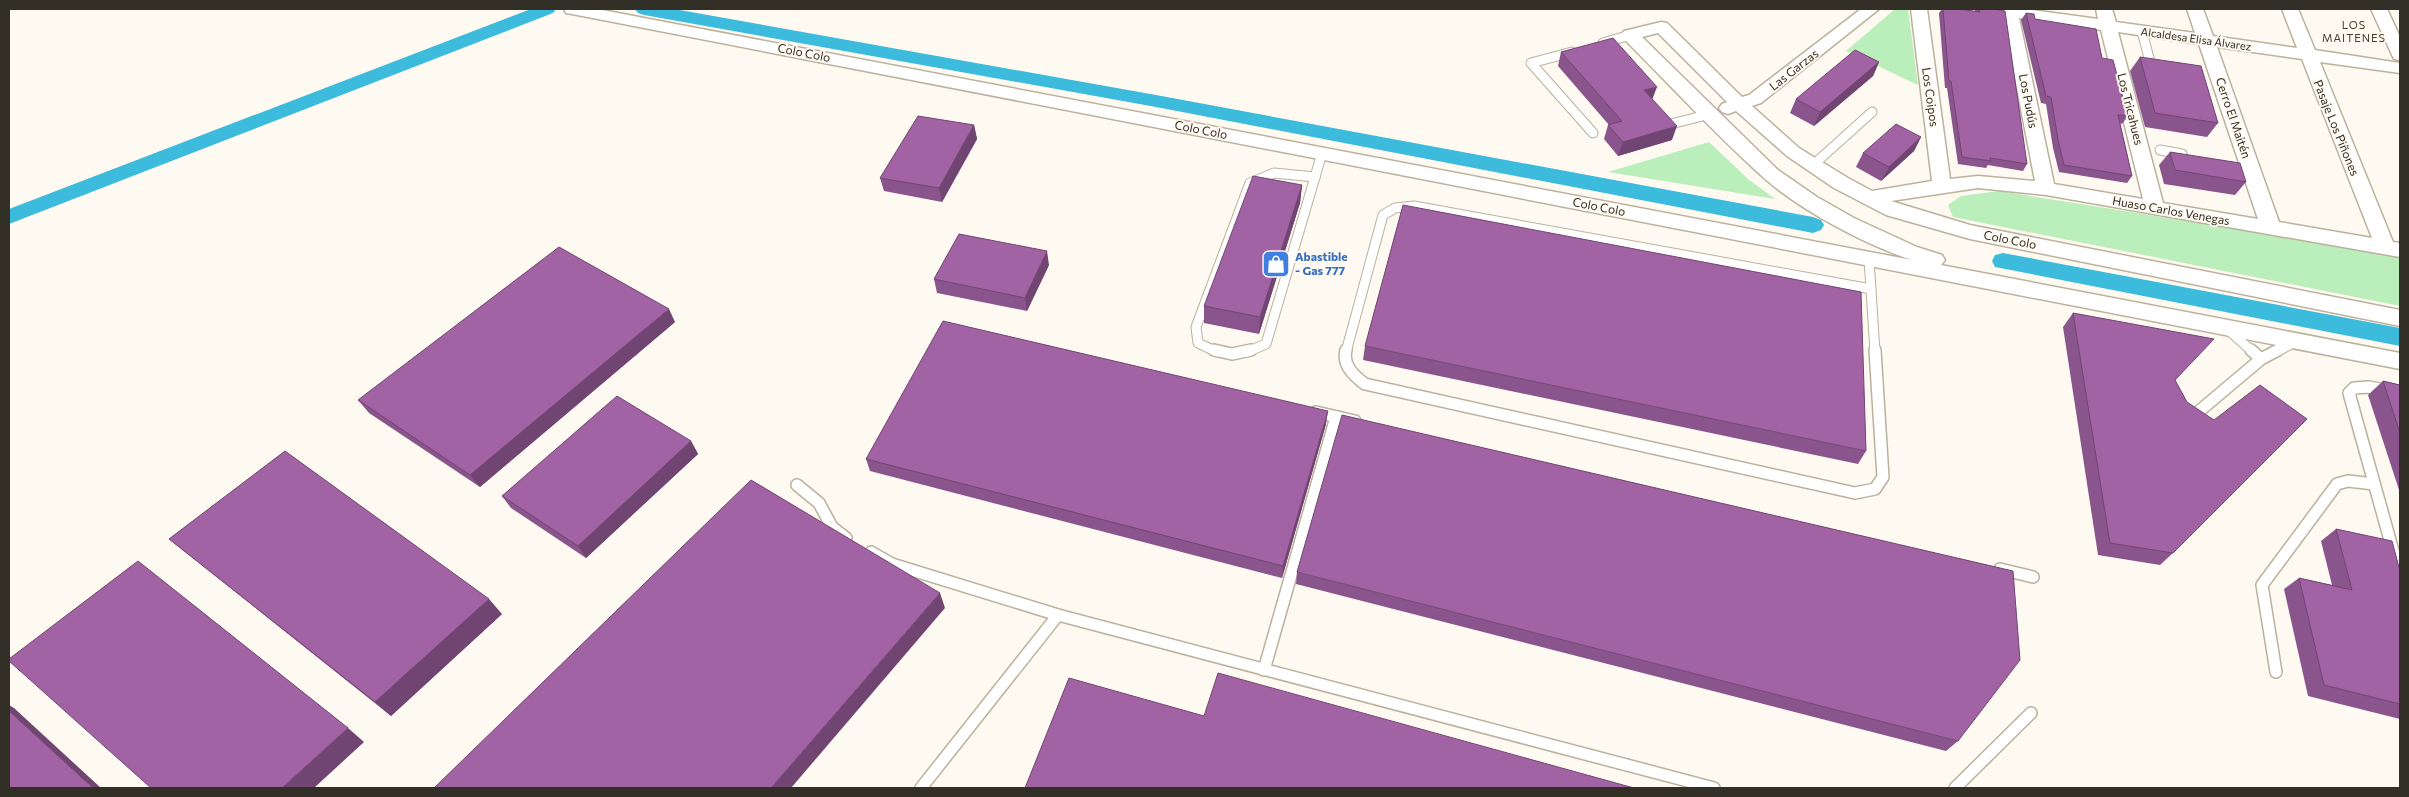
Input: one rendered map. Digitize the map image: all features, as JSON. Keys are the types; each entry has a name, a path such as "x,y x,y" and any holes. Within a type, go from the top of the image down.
{"street":[{"name":"Colo Colo","path":"572,9 2400,361"},
{"name":"Las Garzas","path":"1709,113 1756,99 1871,9"},
{"name":"Los Coipos","path":"1919,9 1942,186"},
{"name":"Alcaldesa Elisa Álvarez","path":"1991,9 2010,12 2106,17 2142,31 2400,68"},
{"name":"Cerro El Maitén","path":"2195,9 2245,165 2271,228"},
{"name":"Pasaje Los Piñones","path":"2290,9 2307,55 2392,248"},
{"path":"2379,9 2400,55"},
{"name":"Los Pudús","path":"2010,12 2046,190"},
{"name":"Los Tricahues","path":"2106,17 2155,208"},
{"name":"Colo Colo","path":"1630,35 1661,27 1740,105 1793,152 1812,166 1893,210 1944,226 2400,318"},
{"name":"Colo Colo","path":"1630,35 1771,174 1810,202 1838,218 1910,252 2009,286"},
{"name":"Huaso Carlos Venegas","path":"1869,198 1978,182 2046,190 2392,248"},
{"path":"1942,186 1930,197 1932,210 1944,226"},
{"path":"1831,251 1841,239 1843,227 1838,218"}],"lane":[{"path":"2142,31 2151,66"},
{"path":"1593,133 1531,64 1630,35"},
{"path":"1812,166 1872,112"},
{"path":"1671,124 1709,113"},
{"path":"2160,150 2196,156"},
{"path":"1315,177 1280,172 1265,174 1250,182 1196,327 1198,343 1217,353 1245,354 1266,344 1315,177 1322,153"},
{"path":"1869,259 1871,289 1883,477 1875,489 1855,493 1364,384 1351,374 1345,355 1384,215 1395,208 1414,206 1871,289"},
{"path":"2225,327 2260,359"},
{"path":"2197,412 2260,359 2298,341"},
{"path":"2400,393 2369,387 2354,388 2349,393 2400,576"},
{"path":"1308,410 1365,423"},
{"path":"1264,670 1336,417"},
{"path":"2276,672 2262,585 2338,484 2348,481 2374,484"},
{"path":"797,485 821,506 827,522 838,534 892,564 1058,615 1714,788"},
{"path":"1985,566 2033,577"},
{"path":"921,788 1058,615"},
{"path":"1955,788 2031,713"}],"green space":[{"path":"1895,9 1908,9 1918,85 1846,51"},
{"path":"1709,142 1748,179 1775,199 1608,172"},
{"path":"1999,191 2400,255 2400,306 1953,217 1948,205 1961,196"}],"building":[{"path":"1943,9 1980,12 1979,9 2005,11 2027,164 1990,158 1991,161 1962,157 1951,81 1949,81"},
{"path":"2026,13 2034,14 2035,19 2096,29 2102,58 2113,60 2128,116 2118,115 2132,176 2064,165 2051,97 2046,96"},
{"path":"1613,38 1657,87 1644,90 1677,126 1623,142 1608,125 1622,121 1561,52"},
{"path":"1855,50 1879,62 1820,112 1796,99"},
{"path":"2140,57 2201,66 2218,123 2155,113"},
{"path":"918,116 974,125 939,188 880,178"},
{"path":"1896,124 1921,137 1889,167 1863,153"},
{"path":"2170,152 2240,163 2246,182 2175,170"},
{"path":"1253,176 1302,185 1260,317 1204,306"},
{"path":"1403,205 1861,292 1866,451 1365,346"},
{"path":"959,234 1047,251 1025,298 934,279"},
{"path":"559,247 669,309 470,475 358,400"},
{"path":"2073,313 2214,339 2175,380 2187,402 2214,420 2260,385 2307,419 2173,553 2110,543"},
{"path":"943,321 1328,411 1283,566 866,459"},
{"path":"2383,381 2400,385 2400,433"},
{"path":"617,396 691,441 578,546 502,496"},
{"path":"1342,415 2013,571 2020,660 1958,741 1297,572"},
{"path":"285,451 489,599 375,702 169,539"},
{"path":"751,480 940,593 771,788 434,788"},
{"path":"2336,529 2392,541 2400,571 2400,704 2324,685 2299,578 2352,590"},
{"path":"138,561 348,728 282,788 151,788 9,661 9,659"},
{"path":"1218,673 1634,788 1025,788 1069,678 1204,716"},
{"path":"9,711 93,788 9,788"}],"waterway":[{"path":"9,217 547,9"},
{"path":"644,9 1156,101 1813,225"},
{"path":"2003,261 2400,337"}],"place":[{"name":"Abastible - Gas 777","path":"1276,264"}],"district":[{"name":"LOS MAITENES","path":"2354,31"}]}
